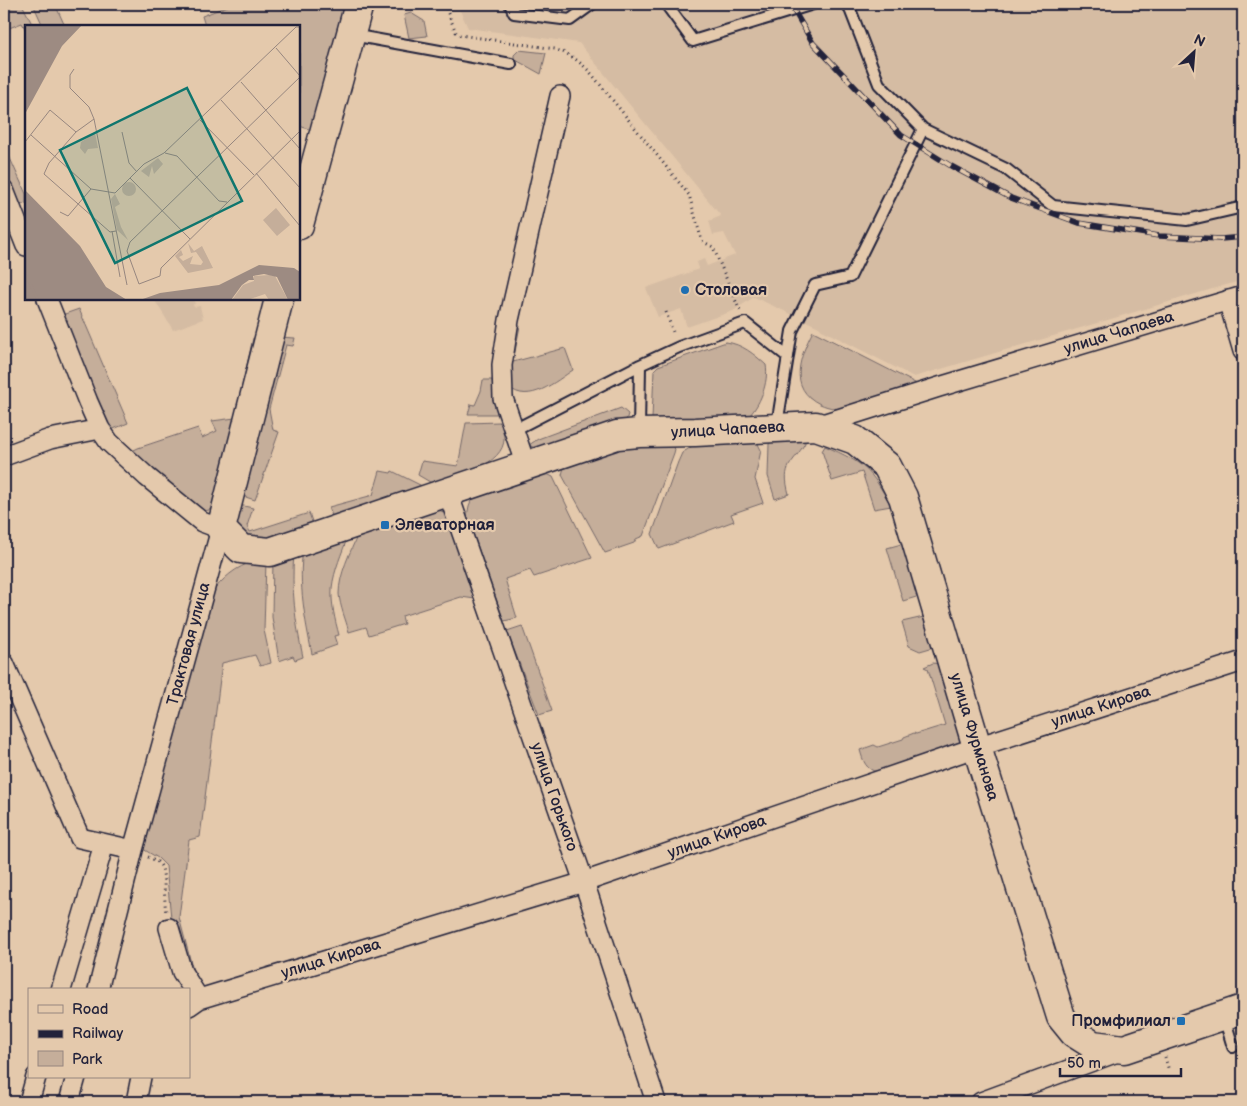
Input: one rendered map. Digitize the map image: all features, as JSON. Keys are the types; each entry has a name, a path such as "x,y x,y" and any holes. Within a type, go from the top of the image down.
{"street":[{"path":"300,221 359,4"},
{"path":"526,466 503,398 502,365 509,320 560,96"},
{"path":"4,190 25,243"},
{"path":"1236,298 1243,351"},
{"name":"улица Чапаева","path":"220,529 241,549 270,552 616,436 639,433 816,426 938,387 1236,298"},
{"path":"47,300 100,429 109,442 147,477 202,522 220,529"},
{"name":"Трактовая улица","path":"98,988 133,850 220,529 279,300"},
{"name":"улица Фурманова","path":"816,426 855,440 887,466 903,497 977,747 1061,1017 1074,1033 1094,1045 1124,1050"},
{"path":"4,456 50,438 100,429"},
{"name":"улица Горького","path":"448,493 584,882 656,1102"},
{"name":"улица Кирова","path":"194,1002 584,882 977,747 1243,661"},
{"path":"4,663 80,838 133,850"},
{"path":"62,988 104,844"},
{"path":"169,928 188,988"},
{"path":"981,1102 1015,1096 1124,1050 1233,1012"},
{"path":"28,1102 36,1078"},
{"path":"69,1102 76,1078"},
{"path":"136,1102 141,1078"}],"lane":[{"path":"510,4 514,13 570,20 592,4"},
{"path":"666,4 694,42 813,4"},
{"path":"848,4 879,84 923,129 1006,170 1053,206 1187,220 1243,207"},
{"path":"351,34 512,64"},
{"path":"776,428 792,332 815,286 850,277 923,129"},
{"path":"514,430 640,365 745,323 788,358"},
{"path":"639,433 640,365"},
{"path":"1233,1012 1233,1047"}],"path":[{"path":"444,4 456,32 460,35 555,49 568,53 579,60 689,195 702,242 713,247 745,323"},
{"path":"666,312 679,348"},
{"path":"133,850 157,861 163,868 164,899"},
{"path":"1243,1064 1241,1065 1243,1072"}],"shaded area":[{"path":"457,4 1243,4 1243,280 914,377 819,327 754,297 733,311 687,327 681,309 658,317 646,288 699,269 697,262 704,259 707,266 735,255 724,233 713,235 709,221 721,216 579,43 468,28"},
{"path":"155,300 193,300 194,307 200,306 203,319 173,330"}],"green space":[{"path":"22,4 32,25 25,25 25,28 22,23 4,30 4,10"},
{"path":"33,4 55,4 64,24 43,25"},
{"path":"233,4 304,4 305,8 326,4 349,4 312,130 300,126 300,25 205,25 202,16"},
{"path":"411,13 424,21 427,36 409,38 404,15"},
{"path":"519,50 546,53 541,74 514,59 514,55"},
{"path":"4,142 25,192 25,203 20,205 4,170"},
{"path":"79,309 128,423 111,430 96,404 62,315"},
{"path":"514,325 520,326 513,362 565,348 573,370 551,385 534,392 517,392 509,387"},
{"path":"813,331 919,385 876,401 850,408 827,407 820,404 803,389 799,371 804,351"},
{"path":"279,337 295,338 293,346 286,345 269,409 273,430 279,432 255,500 239,495"},
{"path":"253,338 258,340 212,509 202,512 130,452 198,428 202,438 217,431 212,421 235,418"},
{"path":"726,342 743,347 766,365 765,386 760,400 752,413 747,418 652,419 654,370 658,366"},
{"path":"483,380 492,380 497,414 468,414 471,404 475,405"},
{"path":"621,408 628,414 626,421 540,451 529,445 538,439"},
{"path":"500,422 504,436 502,447 488,463 466,474 435,485 418,475 422,461 458,466 466,423"},
{"path":"772,440 805,440 805,443 787,471 786,477 789,494 775,499 768,476 769,444"},
{"path":"757,442 761,450 755,479 763,503 731,514 734,521 659,549 652,534 682,453 694,445"},
{"path":"619,445 672,446 675,449 643,536 636,539 634,543 605,553 562,475 565,463"},
{"path":"825,446 865,468 891,506 874,509 862,472 832,481 822,451"},
{"path":"380,471 391,473 392,471 426,488 333,519 329,507 373,495"},
{"path":"541,471 553,477 592,558 534,577 530,570 505,579 517,618 504,621 467,516 469,506 472,498"},
{"path":"239,505 253,508 247,526 250,532 309,513 314,527 257,541 235,530"},
{"path":"436,509 446,513 488,626 484,628 475,599 461,597 402,616 404,624 369,635 366,627 349,632 341,604 339,586 358,534 374,530 375,532 397,524 396,520"},
{"path":"348,536 336,568 332,588 333,606 339,635 334,636 337,645 312,654 302,589 303,549"},
{"path":"905,543 923,595 903,601 887,548"},
{"path":"294,552 294,605 303,657 295,660 293,656 279,661 272,617 273,559"},
{"path":"255,561 266,561 264,630 271,663 260,666 255,655 222,663 200,837 189,840 179,917 195,978 187,971 171,918 166,866 158,858 143,849 210,595 230,574 241,566"},
{"path":"928,616 937,646 920,651 909,646 902,622"},
{"path":"522,626 552,711 539,715 507,631"},
{"path":"933,663 940,664 966,735 961,744 878,772 874,771 864,761 860,750 874,745 878,747 903,739 914,733 945,725 928,669 924,667"}],"railway":[{"path":"790,4 813,43 901,135 951,166 1011,198 1079,223 1159,236 1221,239 1243,237"}],"place":[{"name":"Столовая","path":"685,290"},
{"name":"Элеваторная","path":"385,525"},
{"name":"Промфилиал","path":"1181,1021"}]}
